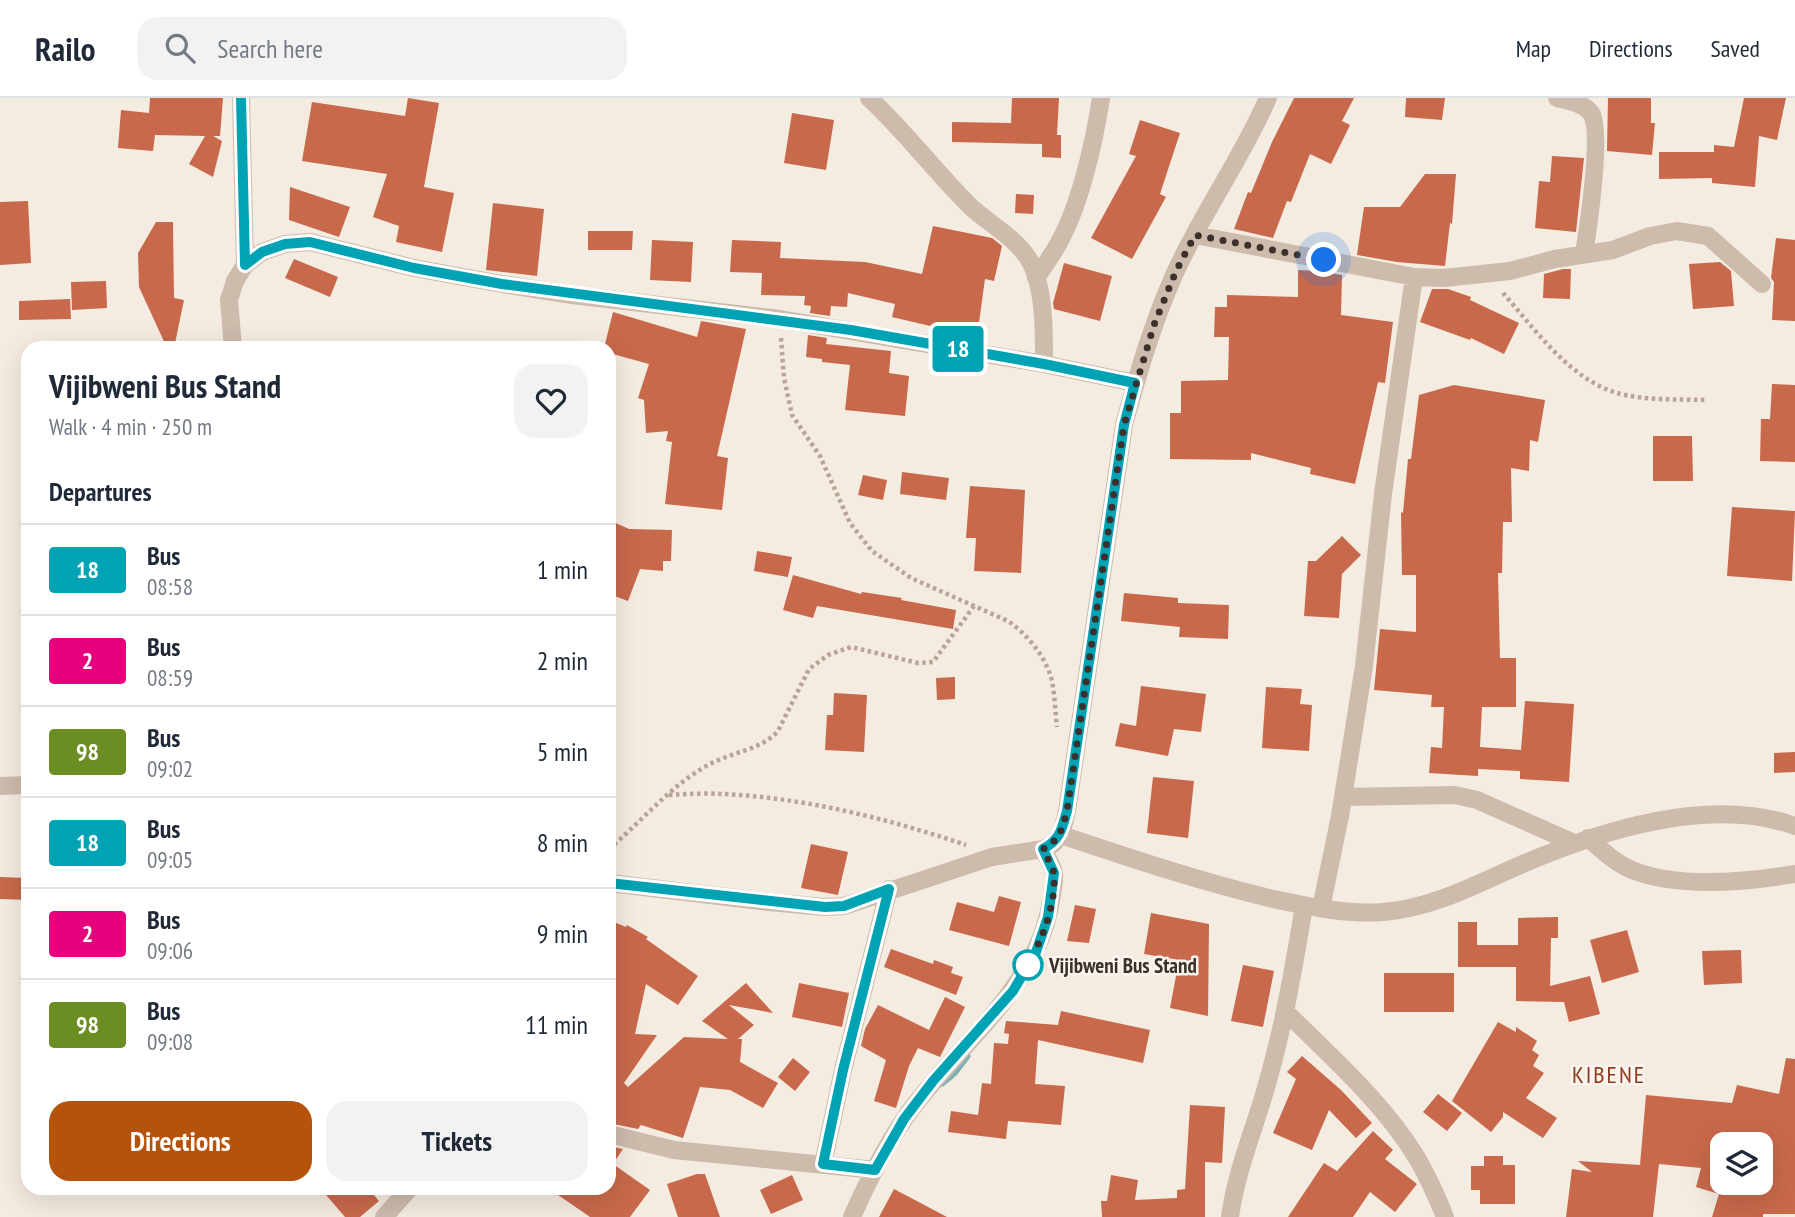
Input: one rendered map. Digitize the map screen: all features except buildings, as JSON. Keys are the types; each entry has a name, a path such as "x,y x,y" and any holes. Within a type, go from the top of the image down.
{"street":[{"path":"241,98 245,265"},
{"path":"869,98 910,138 972,207 1016,244 1028,260 1036,278 1044,321 1044,364"},
{"path":"1036,278 1058,244 1073,206 1094,144 1101,98"},
{"path":"616,884 825,907 844,906 889,889 1000,856 1043,849 1053,844 1061,835 1067,811 1124,425 1135,383 1158,314 1176,271 1251,137 1268,98"},
{"path":"1557,98 1584,106 1590,111 1595,123 1594,170 1584,254"},
{"path":"1195,235 1414,277 1444,278 1486,274 1613,250 1650,236 1676,231 1708,236 1762,284"},
{"path":"232,341 229,300 235,281 245,265 262,252 285,244 310,242 414,268 502,284 572,295 780,319 1044,364 1135,383"},
{"path":"1230,1217 1233,1189 1252,1136 1343,797 1364,666 1383,494 1414,277"},
{"path":"0,786 21,785"},
{"path":"1343,797 1455,794 1581,840 1630,870 1679,882 1795,874"},
{"path":"1061,835 1191,878 1313,907 1384,912 1419,906 1454,894 1581,840 1644,822 1732,814 1790,826"},
{"path":"852,1217 904,1119 933,1081 1013,991 1036,952 1048,917 1054,873 1043,849"},
{"path":"823,1164 843,1070 889,889"},
{"path":"1286,1012 1364,1088 1384,1112 1417,1157 1445,1217"},
{"path":"616,1136 674,1150 875,1170"},
{"path":"384,1217 404,1195"}],"path":[{"path":"1486,274 1540,336 1572,367 1600,386 1616,393 1661,399 1706,400"},
{"path":"780,319 784,378 792,415 820,456 850,523 872,551 911,578 1008,621 1020,629 1036,648 1051,677 1057,731"},
{"path":"616,842 668,794 710,764 752,746 764,744 771,738 778,730 809,669 828,654 851,647 918,663 933,662 974,606"},
{"path":"668,794 723,794 784,800 909,826 1000,856"}],"waterway":[{"path":"942,1083 967,1056"}],"bus line":[{"name":"18","path":"241,98 245,265 262,252 297,241 310,242 414,268 502,284 851,330 1135,383 1124,425 1067,811 1061,835 1053,844 1043,849 1054,873 1048,917 1036,952 1013,991 933,1081 904,1119 875,1170 823,1164 843,1070 889,889 862,901 825,907 616,884"}],"place":[{"name":"Vijibweni Bus Stand","path":"1028,965"}],"district":[{"name":"KIBENE","path":"1609,1074"}],"route":[{"path":"1028,965 1024,971 1036,952 1048,917 1054,873 1043,849 1053,844 1061,835 1067,811 1124,425 1154,325 1176,271 1195,235 1324,260"}]}
